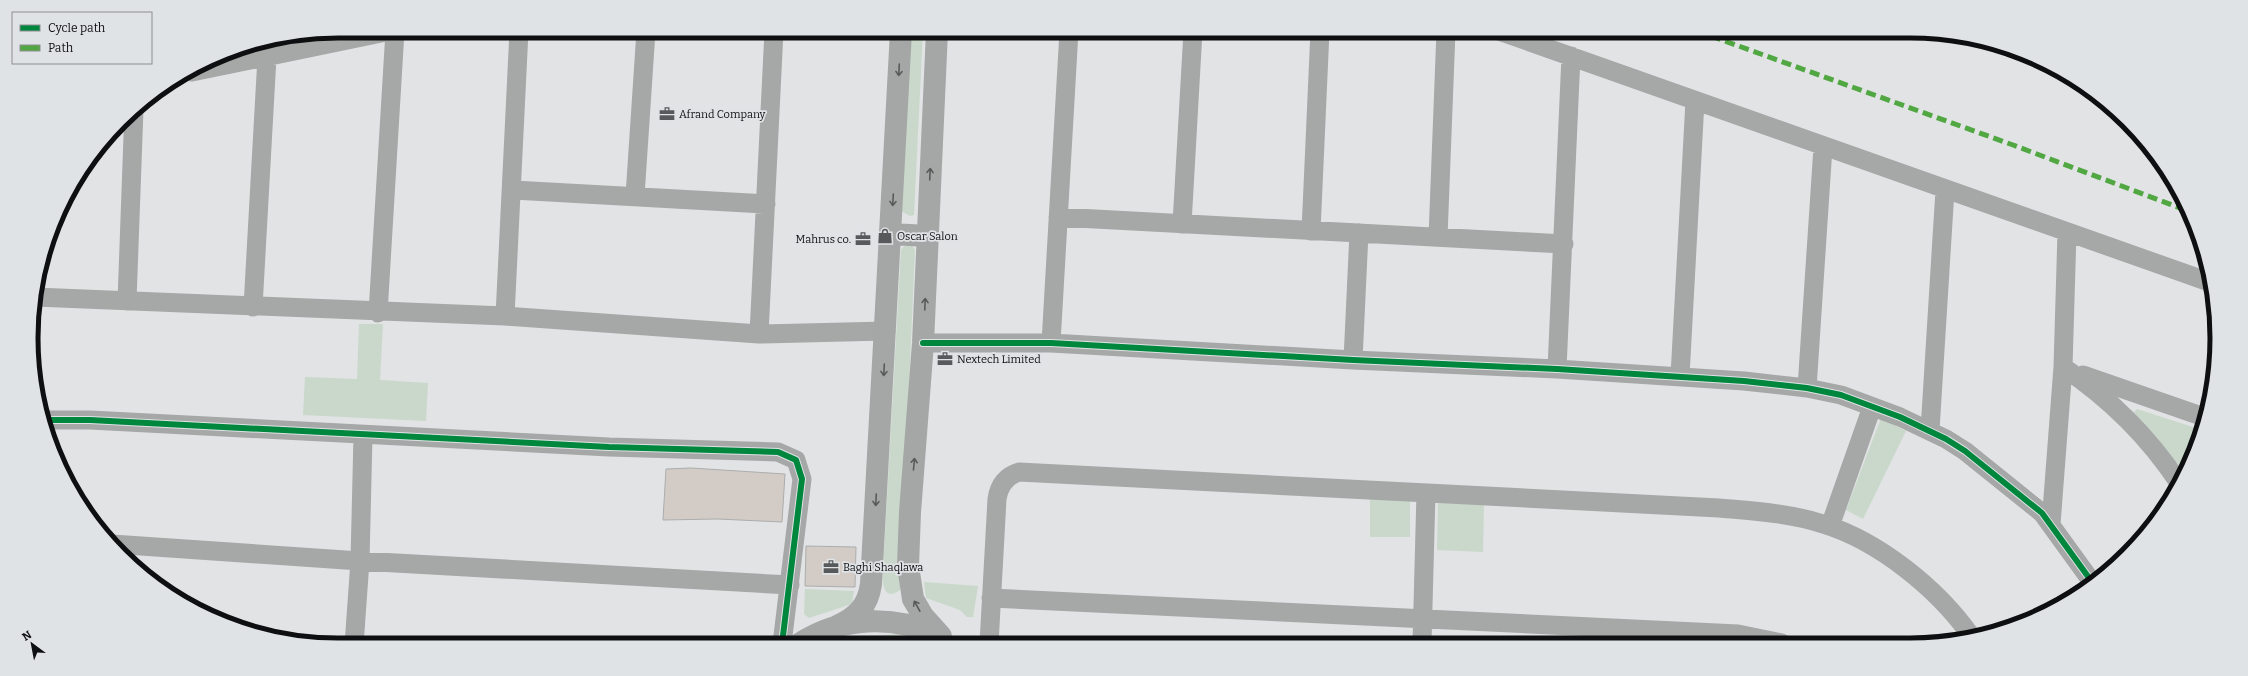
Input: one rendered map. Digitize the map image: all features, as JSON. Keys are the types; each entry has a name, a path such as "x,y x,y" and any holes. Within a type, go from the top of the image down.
{"street":[{"path":"204,70 358,38"},
{"path":"378,312 395,38"},
{"path":"505,316 513,190 519,38"},
{"path":"635,196 646,38"},
{"path":"759,334 774,38"},
{"path":"810,638 852,619 862,610 869,599 892,234 901,38"},
{"path":"936,38 923,343 910,512 908,566 913,599 927,621 945,638"},
{"path":"1051,343 1069,38"},
{"path":"1182,224 1193,38"},
{"path":"1311,231 1320,38"},
{"path":"1438,237 1446,38"},
{"path":"1519,38 1823,147 2204,280"},
{"path":"1557,369 1564,244 1571,56"},
{"path":"253,307 267,57"},
{"path":"1680,376 1695,101"},
{"path":"127,301 134,118"},
{"path":"1807,388 1823,147"},
{"path":"513,190 766,204"},
{"path":"1930,430 1945,190"},
{"path":"1058,218 1564,244"},
{"path":"2051,524 2062,367 2067,232"},
{"path":"1354,360 1359,233"},
{"path":"892,234 927,236"},
{"path":"41,297 505,316 759,334 886,331"},
{"path":"923,343 1051,343 1680,376 1807,388 1841,395 1930,430 1946,439 1990,470 2030,502 2051,524 2089,578"},
{"path":"2062,367 2200,416"},
{"path":"2062,367 2085,382 2119,410 2150,443 2175,478"},
{"path":"1830,526 1872,407"},
{"path":"49,420 90,420 602,447 778,452 796,460 802,479 783,638"},
{"path":"354,638 360,561 363,435"},
{"path":"989,638 998,493 1006,479 1020,472 1718,508 1776,514 1830,526 1866,544 1919,580 1954,613 1968,632"},
{"path":"1422,638 1426,493"},
{"path":"121,545 360,561 790,585"},
{"path":"991,598 1738,634 1758,638"},
{"path":"837,626 872,620 890,621 925,629 943,638"}],"green space":[{"path":"910,38 923,38 914,215 910,216 901,211"},
{"path":"905,245 912,245 915,250 900,590 892,594 887,593 884,588 883,573 901,250"},
{"path":"359,324 383,324 380,380 428,383 426,421 303,415 305,377 357,379"},
{"path":"2137,409 2196,428 2181,467 2137,417 2134,412"},
{"path":"1881,418 1906,431 1863,519 1846,510"},
{"path":"1370,498 1410,498 1410,537 1370,537"},
{"path":"1438,503 1484,504 1483,552 1437,550"},
{"path":"924,582 978,586 973,617 967,617 960,610 926,598"},
{"path":"805,589 854,591 852,604 809,618 804,614"},
{"path":"899,634 915,638 852,638 857,636"}],"building":[{"path":"691,468 785,474 782,522 718,519 663,520 666,469"},
{"name":"Baghi Shaqlawa","path":"806,546 856,547 855,587 805,586"}],"marked path":[{"path":"1716,38 2013,145 2180,208"}],"cycle path":[{"path":"923,343 1051,343 1353,360 1557,369 1744,381 1807,388 1841,395 1900,417 1946,439 1965,451 2042,513 2089,578"},
{"path":"49,420 90,420 609,447 778,452 796,460 802,479 783,638"}],"place":[{"name":"Afrand Company","path":"667,114"},
{"name":"Oscar Salon","path":"885,236"},
{"name":"Mahrus co.","path":"863,239"},
{"name":"Nextech Limited","path":"945,359"},
{"name":"Baghi Shaqlawa","path":"831,567"}]}
